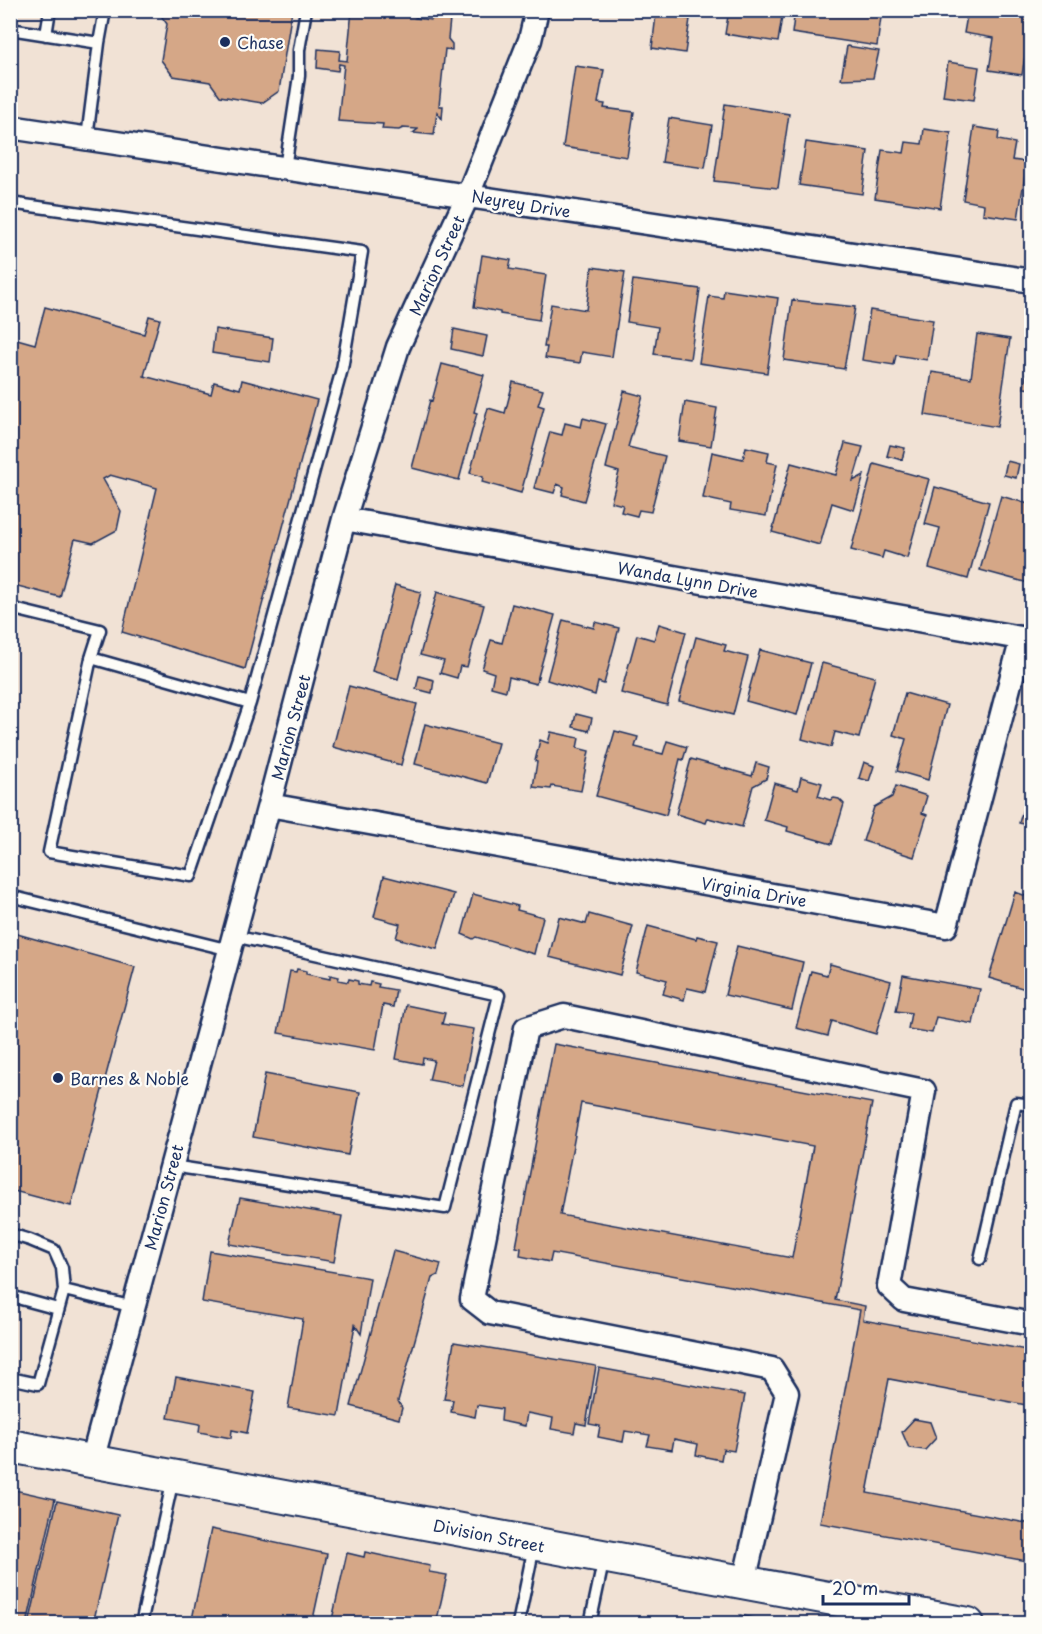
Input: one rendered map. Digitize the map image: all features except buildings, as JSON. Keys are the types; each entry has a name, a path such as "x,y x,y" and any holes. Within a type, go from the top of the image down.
{"street":[{"name":"Marion Street","path":"92,1461 344,519 398,347 468,195 530,40 537,10"},
{"name":"Neyrey Drive","path":"10,127 1032,280"},
{"name":"Wanda Lynn Drive","path":"344,519 1027,639"},
{"name":"Virginia Drive","path":"269,805 946,926 1027,639"},
{"path":"744,1582 787,1394 772,1369 490,1313 472,1299 526,1028 564,1016 924,1091 889,1286 903,1300 1032,1324"},
{"name":"Division Street","path":"10,1446 968,1623"}],"lane":[{"path":"46,35 50,10"},
{"path":"87,138 105,10"},
{"path":"285,168 306,10"},
{"path":"10,29 99,43"},
{"path":"10,203 362,252 342,369 250,703 191,876 49,852 91,658 100,630 10,608"},
{"path":"91,658 250,703"},
{"path":"10,896 232,943 499,995 445,1208 172,1166"},
{"path":"980,1259 1016,1103 1032,1105"},
{"path":"10,1234 54,1250 62,1268 64,1290 38,1384 10,1378"},
{"path":"64,1290 134,1307"},
{"path":"10,1296 58,1309"},
{"path":"141,1623 173,1476"},
{"path":"518,1623 535,1543"},
{"path":"590,1623 604,1557"}],"place":[{"name":"Chase","path":"225,42"},
{"name":"Barnes & Noble","path":"58,1078"}]}
